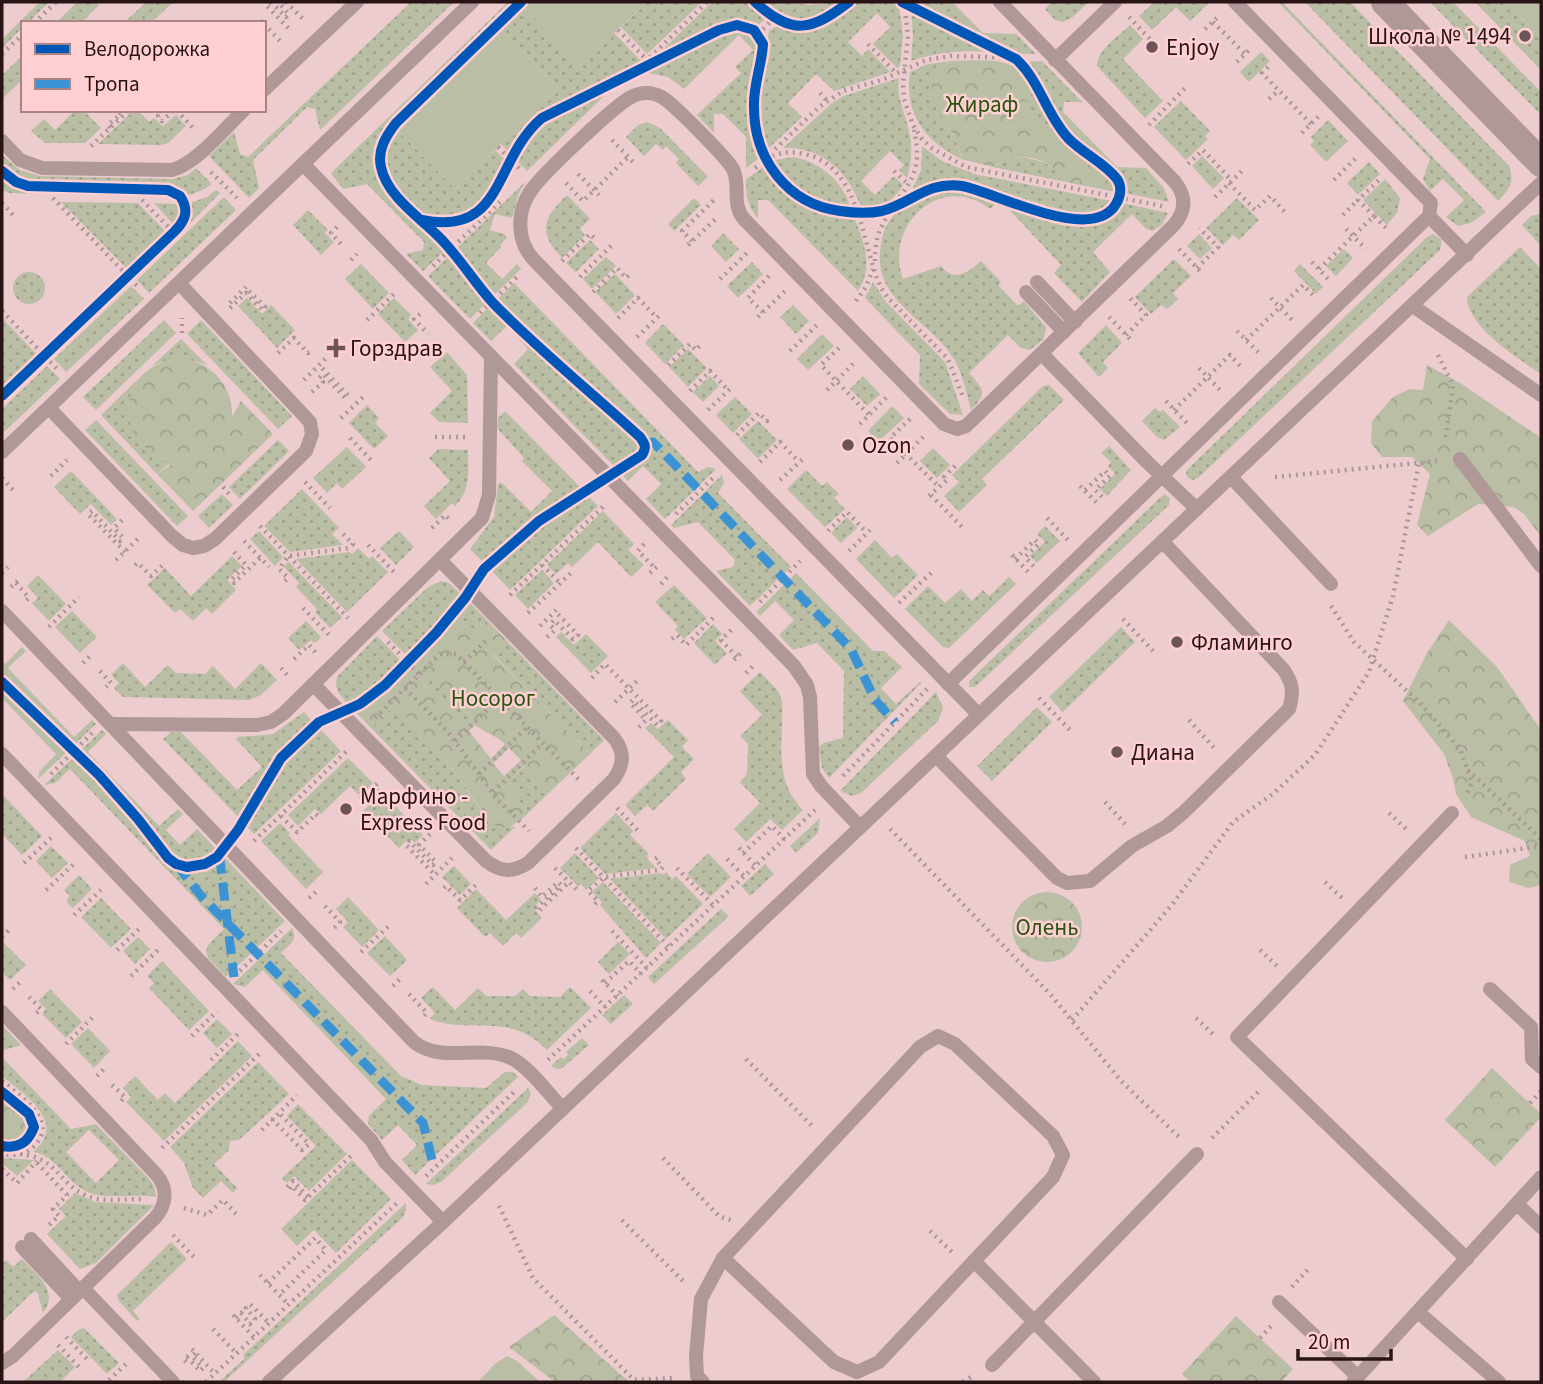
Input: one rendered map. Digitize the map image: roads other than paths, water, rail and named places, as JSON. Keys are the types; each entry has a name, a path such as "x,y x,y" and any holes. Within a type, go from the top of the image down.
{"street":[{"path":"1385,2 1541,163"}],"lane":[{"path":"266,88 357,2"},
{"path":"2,452 472,2"},
{"path":"979,715 534,260 521,241 523,215 530,192 552,169 618,106 631,97 647,93 662,97 728,162 735,177 738,210 944,424 953,429 961,428 1042,354 1173,226 1182,212 1184,199 1172,180 1000,2"},
{"path":"1054,58 1115,2"},
{"path":"943,679 1162,475 1429,216 1431,203 1284,52 1231,5"},
{"path":"2,141 25,163 48,169 178,169 196,156 242,112"},
{"path":"303,164 794,666 807,685 812,709 811,767 816,780 860,827"},
{"path":"269,1382 443,1222 1541,183"},
{"path":"1429,216 1467,255"},
{"path":"48,408 178,542 188,548 204,546 218,536 300,457 309,445 312,428 297,407 178,283"},
{"path":"1064,332 1032,287 1075,322"},
{"path":"1413,306 1541,395"},
{"path":"1042,354 1197,509"},
{"path":"108,722 266,723 283,714 475,526 488,504 491,357"},
{"path":"1460,459 1541,566"},
{"path":"1231,477 1331,584"},
{"path":"936,756 1057,878 1068,883 1090,881 1132,846 1167,826 1184,812 1289,709 1293,695 1292,681 1163,542"},
{"path":"313,684 491,865 503,871 519,869 528,863 614,779 621,769 623,758 620,745 440,560"},
{"path":"2,611 420,1046 437,1052 509,1057 562,1108"},
{"path":"2,754 371,1140 383,1159 443,1222"},
{"path":"1452,813 1237,1037 1467,1259"},
{"path":"1490,989 1531,1027 1532,1059 1541,1067"},
{"path":"2,1012 146,1163 163,1185 164,1203 155,1218 13,1356 2,1363"},
{"path":"700,1379 696,1356 701,1299 723,1258 920,1047 938,1036 955,1044 1053,1136 1063,1155 1053,1177 879,1362 857,1372 834,1362 723,1258"},
{"path":"992,1365 1197,1154"},
{"path":"1279,1301 1356,1380 1541,1177"},
{"path":"1517,1204 1541,1227"},
{"path":"32,1240 78,1292 173,1382"},
{"path":"971,1264 1094,1382"},
{"path":"1418,1312 1499,1382"}],"place":[{"name":"Школа № 1494","path":"1525,36"},
{"name":"Enjoy","path":"1152,47"},
{"name":"Горздрав","path":"336,348"},
{"name":"Ozon","path":"848,445"},
{"name":"Фламинго","path":"1177,642"},
{"name":"Диана","path":"1117,752"},
{"name":"Марфино - Express Food","path":"346,809"}],"park label":[{"name":"Жираф","path":"982,104"},
{"name":"Носорог","path":"493,698"},
{"name":"Олень","path":"1047,927"}]}
